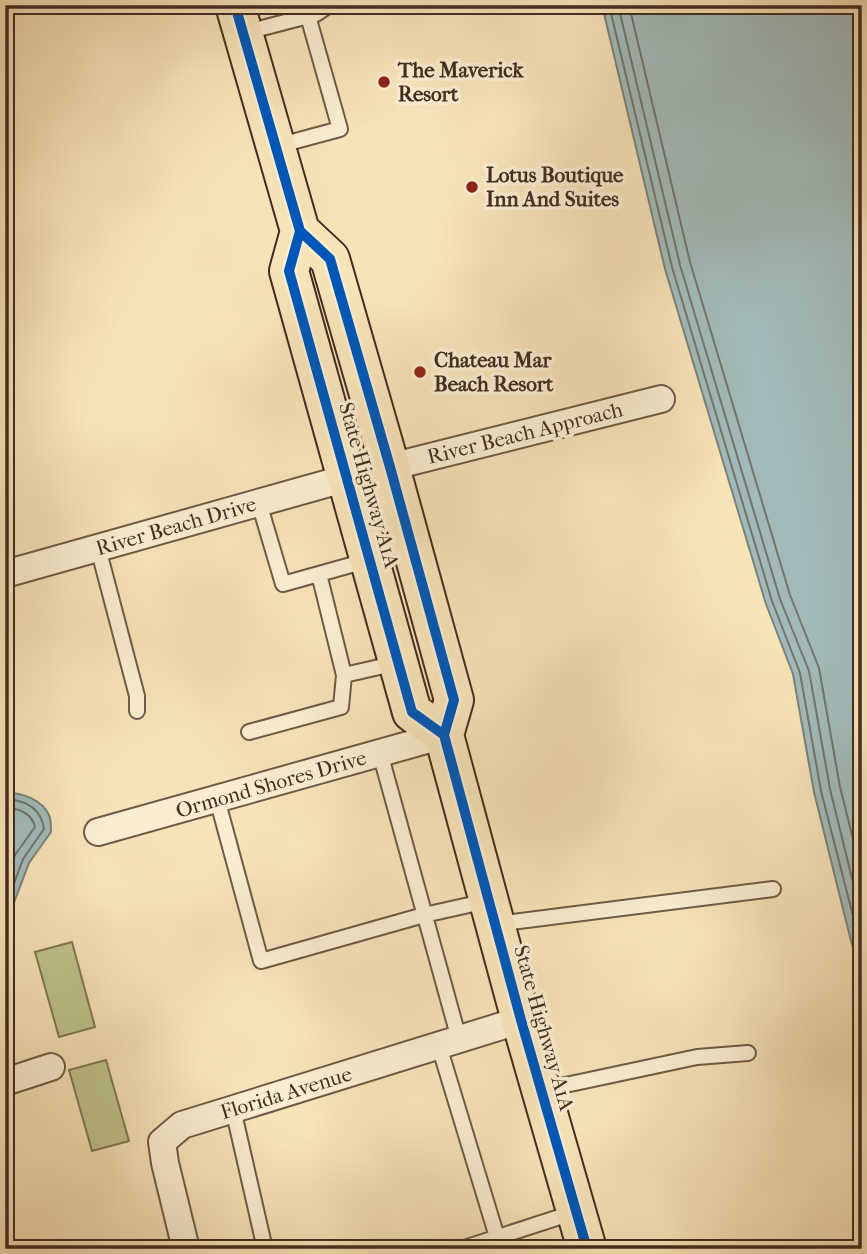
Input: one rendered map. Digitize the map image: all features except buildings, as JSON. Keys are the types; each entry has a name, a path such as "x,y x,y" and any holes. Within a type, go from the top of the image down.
{"main road":[{"path":"239,19 300,231"},
{"name":"State Highway A1A","path":"444,735 412,712 289,271 300,231 330,259 390,467 454,700 444,735 521,1020 587,1249"},
{"path":"319,377 338,418 352,440 367,457 390,467"},
{"path":"347,478 373,495 408,534"}],"street":[{"name":"River Beach Approach","path":"390,467 661,399"},
{"name":"River Beach Drive","path":"5,574 347,478"},
{"name":"Ormond Shores Drive","path":"98,832 444,735"},
{"name":"Florida Avenue","path":"186,1249 162,1142 182,1125 521,1020"},
{"path":"5,1082 51,1067"}],"lane":[{"path":"239,19 308,16 326,8 326,5"},
{"path":"276,146 340,128 308,16"},
{"path":"259,503 282,584 370,560"},
{"path":"98,548 137,696 137,711"},
{"path":"249,732 341,707 344,675 319,574"},
{"path":"344,675 398,662"},
{"path":"380,752 424,915 449,1042 501,1243"},
{"path":"217,799 261,961 424,915 773,889"},
{"path":"541,1090 697,1056 748,1053"},
{"path":"233,1109 265,1249"},
{"path":"460,1249 501,1243 576,1211"}],"green space":[{"path":"72,942 95,1027 59,1037 35,952"},
{"path":"106,1060 129,1141 92,1151 69,1070"}],"water":[{"path":"602,5 862,5 862,974 851,941 814,792 793,674 766,604 665,269"},
{"path":"5,792 24,795 46,809 50,817 51,832 29,863 13,905 5,906"}],"cycle path":[{"path":"235,5 300,231 289,271 412,712 444,735"},
{"path":"300,231 330,259 390,467 454,700 444,735 521,1020 587,1249"}],"place":[{"name":"The Maverick Resort","path":"384,82"},
{"name":"Lotus Boutique Inn And Suites","path":"472,187"},
{"name":"Chateau Mar Beach Resort","path":"420,372"}]}
